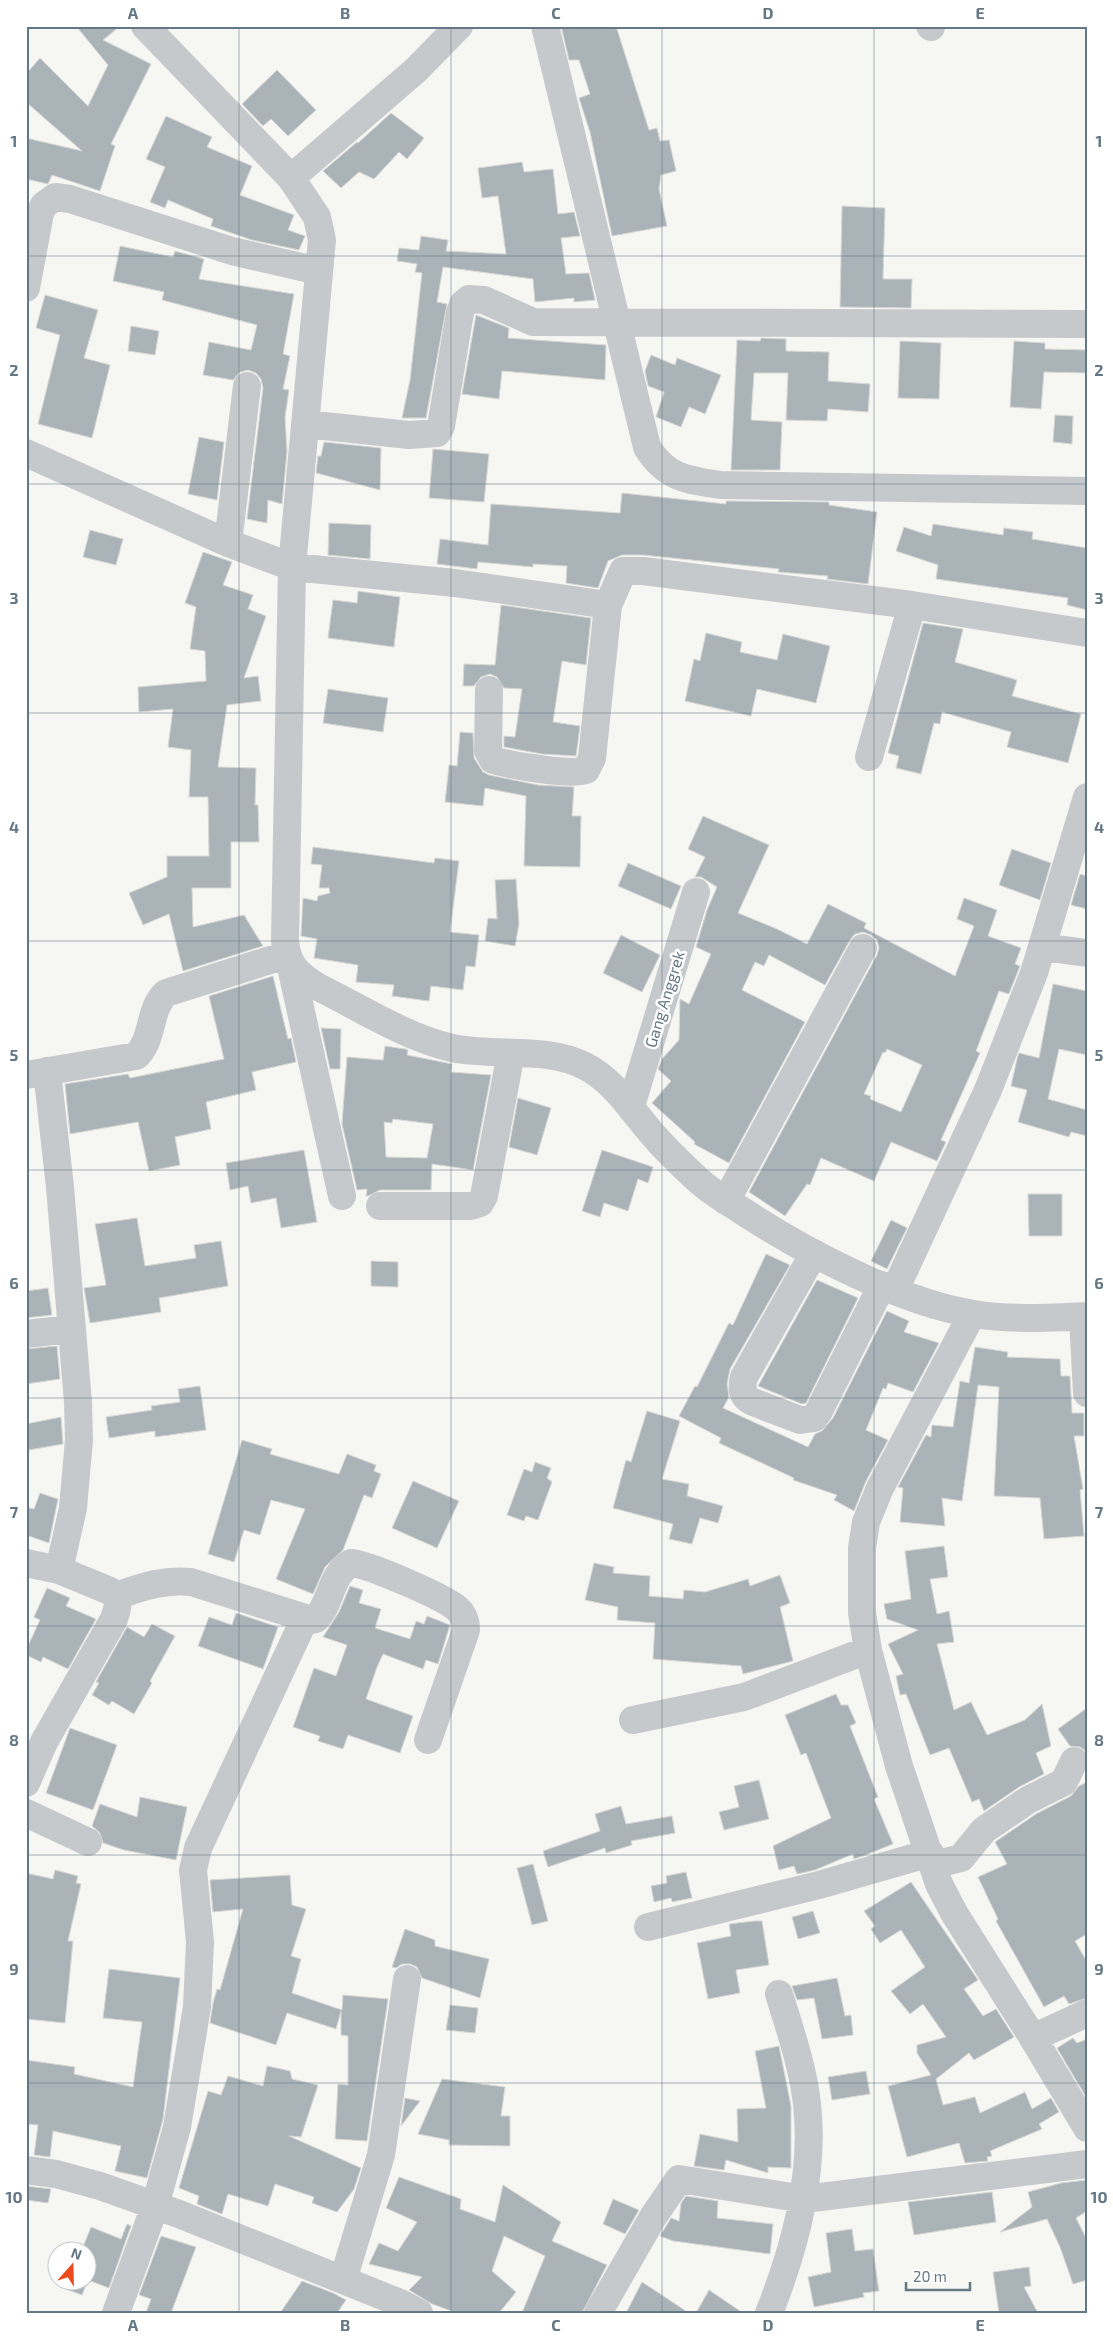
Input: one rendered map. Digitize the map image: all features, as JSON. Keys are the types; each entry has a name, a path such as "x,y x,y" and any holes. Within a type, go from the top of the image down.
{"street":[{"path":"145,26 291,178 319,223 322,240 292,567 289,961 342,1196"},
{"path":"291,178 416,70 459,26"},
{"path":"545,26 647,447 657,462 673,474 720,485 1087,491"},
{"path":"26,288 40,213 44,205 55,197 70,199 232,251 319,271"},
{"path":"305,424 409,435 437,433 441,426 460,313 463,304 469,299 484,300 507,308 525,320 533,322 1087,324"},
{"path":"228,542 247,386"},
{"path":"26,453 228,542 292,567 455,583 608,604"},
{"path":"489,690 488,751 493,760 551,770 578,772 586,770 592,758 608,604 619,575 623,571 630,570 912,605 1087,633"},
{"path":"869,757 912,605"},
{"path":"814,1253 744,1377 743,1394 747,1399 800,1420 814,1418 820,1411 889,1288 988,1090 1043,947 1087,797"},
{"name":"Gang Anggrek","path":"631,1106 696,892"},
{"path":"1043,947 1087,953"},
{"path":"726,1201 863,948"},
{"path":"289,961 301,976 318,987 430,1041 468,1050 546,1056 583,1065 599,1074 631,1106 654,1136 703,1185 774,1231 814,1253 889,1288 918,1299 972,1314 1027,1318 1085,1317 1087,1394"},
{"path":"59,1570 73,1508 79,1440 78,1402 60,1187 37,1073 136,1056 146,1042 155,1008 166,993 289,961"},
{"path":"380,1206 471,1206 480,1203 484,1196 511,1053"},
{"path":"972,1314 880,1488 866,1522 862,1548 862,1613 868,1650 899,1766 939,1884 954,1913 1087,2128"},
{"path":"26,1334 71,1329"},
{"path":"26,1563 59,1570 110,1591 116,1596 118,1602 114,1619 44,1742 26,1782"},
{"path":"116,1596 154,1583 176,1580 199,1585 312,1620 318,1617 339,1572 351,1564 365,1566 455,1606 462,1614 466,1630 428,1740"},
{"path":"116,2313 155,2206 177,2127 196,2007 200,1942 193,1870 198,1848 305,1618"},
{"path":"633,1720 744,1696 868,1650"},
{"path":"648,1927 931,1859 961,1858 984,1830 1028,1800 1064,1782 1074,1761"},
{"path":"26,1813 88,1842"},
{"path":"343,2280 381,2155 407,1979"},
{"path":"769,2313 788,2260 804,2199 808,2139 807,2105 792,2035 779,1994"},
{"path":"1033,2038 1087,2013"},
{"path":"598,2313 653,2217 679,2178 804,2199 1087,2164"},
{"path":"26,2170 76,2178 155,2206 343,2280 419,2313"}],"building":[{"path":"76,26 120,26 103,40 151,64 111,144 115,146 100,191 52,175 48,184 26,179 26,138 82,151 26,102 26,74 40,58 88,106 108,65"},
{"path":"561,26 616,26 649,130 657,128 660,141 669,140 676,171 661,175 659,189 667,226 612,236 590,132 579,98 590,94 579,60 569,60"},
{"path":"277,70 316,110 288,136 271,119 263,126 242,104"},
{"path":"391,113 424,138 407,159 399,152 374,179 359,172 341,188 323,171"},
{"path":"166,116 212,137 207,147 252,166 240,195 294,215 288,230 305,236 299,250 252,240 211,226 213,219 168,200 165,208 150,202 165,167 146,159"},
{"path":"522,162 524,172 553,169 558,214 574,212 580,236 561,238 566,274 589,273 595,300 574,302 574,298 535,302 533,279 443,267 437,302 447,304 426,418 402,418 410,380 422,273 415,272 417,264 397,261 399,248 419,250 421,236 448,240 446,251 506,254 498,196 482,198 478,168"},
{"path":"842,206 885,208 883,279 912,279 911,308 840,307"},
{"path":"120,246 173,257 175,251 204,259 199,279 294,294 283,354 290,356 283,389 289,390 285,417 287,452 282,504 268,500 267,523 247,519 263,388 261,379 256,373 248,370 240,372 233,380 203,375 209,342 251,350 257,325 162,300 164,292 113,281"},
{"path":"45,295 98,310 84,358 110,365 92,438 38,424 60,335 36,328"},
{"path":"476,315 509,328 508,338 606,345 605,380 502,371 499,399 462,394"},
{"path":"131,326 159,331 155,355 128,351"},
{"path":"761,338 786,339 786,351 829,352 828,381 870,384 868,412 828,409 827,421 786,420 788,373 754,373 751,420 782,422 780,470 731,470 737,340 760,341"},
{"path":"900,341 941,343 939,399 898,398"},
{"path":"1014,341 1045,343 1045,349 1087,350 1087,373 1044,372 1041,409 1010,407"},
{"path":"651,355 675,365 677,358 721,375 705,414 689,407 681,427 656,417 664,392 648,386 645,371"},
{"path":"1055,415 1073,416 1072,444 1053,442"},
{"path":"199,437 224,442 217,500 188,494"},
{"path":"324,442 381,448 380,490 316,473 318,456 321,456"},
{"path":"433,449 489,454 484,502 429,498"},
{"path":"622,493 726,504 726,501 829,502 829,505 877,512 868,584 827,579 828,576 778,572 779,569 643,555 622,555 608,561 598,588 566,583 567,566 533,564 533,567 478,562 477,569 437,564 440,539 488,545 491,504 620,513"},
{"path":"329,523 371,525 370,559 328,555"},
{"path":"933,524 1003,535 1004,528 1033,532 1032,539 1087,548 1087,610 1067,605 1068,598 936,579 938,565 896,551 904,527 931,536"},
{"path":"90,530 123,539 116,565 83,557"},
{"path":"203,552 232,562 223,585 253,595 248,609 266,616 244,678 258,676 261,701 227,705 218,767 256,768 255,805 258,805 259,842 231,842 231,888 192,888 193,927 244,915 263,946 183,971 169,914 143,925 129,893 167,877 167,856 209,856 208,797 189,797 191,750 168,747 173,709 139,712 138,687 206,681 205,651 190,649 196,607 185,603"},
{"path":"358,591 400,597 394,647 328,638 333,600 357,603"},
{"path":"501,605 591,618 586,665 562,661 553,722 580,726 576,756 542,754 504,747 504,736 515,737 522,689 504,688 497,677 490,674 481,677 474,686 463,686 464,664 495,665"},
{"path":"923,623 963,629 955,662 1017,680 1012,696 1081,714 1068,763 1007,747 1011,732 942,712 940,724 934,723 921,774 896,768 899,756 888,753"},
{"path":"706,633 742,642 740,652 777,660 783,634 830,646 816,703 757,689 751,716 685,701 694,659 700,661"},
{"path":"328,689 388,698 383,732 323,723"},
{"path":"460,732 473,733 474,758 483,772 489,775 538,785 574,787 572,816 581,816 580,867 524,866 526,796 485,788 483,806 445,802 449,765 457,766"},
{"path":"703,816 769,845 738,913 807,944 828,904 866,923 864,928 955,976 974,926 957,919 964,898 997,910 988,936 1021,948 1015,964 1020,966 1009,994 999,991 976,1051 980,1053 941,1140 946,1142 937,1161 891,1142 874,1181 821,1158 810,1185 807,1184 785,1216 749,1192 877,955 879,948 877,940 863,932 855,934 850,940 825,985 769,955 764,966 755,962 742,990 805,1022 729,1163 694,1144 695,1142 652,1103 671,1081 658,1069 662,1059 679,1040 680,999 689,1004 711,954 696,947 707,910 717,887 701,877 695,877 705,857 688,849","holes":["887,1049 922,1065 901,1112 870,1099 871,1096 864,1094 883,1052 885,1053"]},
{"path":"313,847 434,863 435,858 459,861 450,932 479,935 475,967 466,966 463,990 431,986 429,1001 392,996 394,985 356,982 358,965 314,958 317,939 301,936 303,898 317,901 318,896 330,893 329,888 319,888 322,865 311,864"},
{"path":"1012,849 1051,863 1040,900 999,885"},
{"path":"628,863 681,886 671,909 618,886"},
{"path":"1080,874 1087,876 1087,909 1071,905"},
{"path":"516,879 519,924 515,946 485,941 488,918 497,919 495,880"},
{"path":"621,935 660,955 642,992 603,973"},
{"path":"273,976 288,1039 291,1038 296,1062 252,1072 256,1090 206,1102 211,1129 175,1137 180,1165 149,1171 138,1122 70,1134 65,1084 128,1074 130,1078 224,1059 209,996"},
{"path":"1053,984 1087,991 1087,1055 1059,1049 1048,1099 1087,1110 1087,1136 1071,1132 1069,1137 1018,1122 1027,1090 1011,1086 1017,1059 1019,1053 1039,1058"},
{"path":"321,1028 341,1029 340,1069 330,1069"},
{"path":"385,1046 408,1050 407,1055 452,1064 451,1072 491,1075 473,1170 432,1164 431,1190 380,1190 366,1196 367,1189 357,1190 342,1124 347,1057 383,1060","holes":["393,1119 433,1124 427,1158 386,1157 384,1122 392,1123"]},
{"path":"518,1098 551,1108 537,1155 509,1147"},
{"path":"304,1150 317,1222 281,1228 276,1198 251,1203 248,1186 230,1190 226,1163"},
{"path":"602,1150 653,1167 648,1183 638,1179 628,1211 604,1203 600,1217 582,1211"},
{"path":"1028,1194 1062,1194 1062,1236 1029,1236"},
{"path":"137,1218 145,1266 196,1258 194,1245 221,1241 228,1286 159,1298 161,1312 90,1323 84,1288 106,1285 95,1224"},
{"path":"891,1220 907,1228 887,1269 871,1261"},
{"path":"766,1254 790,1265 730,1369 727,1384 729,1397 723,1408 808,1447 815,1434 822,1431 833,1418 887,1311 909,1321 904,1332 939,1343 913,1392 888,1383 886,1389 883,1388 866,1430 888,1440 866,1481 854,1511 834,1500 837,1495 793,1480 794,1478 719,1443 721,1438 679,1416 695,1386 697,1387 729,1323 733,1325"},
{"path":"371,1261 398,1262 398,1287 371,1286"},
{"path":"817,1280 858,1298 806,1403 802,1404 758,1386"},
{"path":"48,1288 52,1315 26,1318 26,1291"},
{"path":"57,1346 60,1379 26,1384 26,1349"},
{"path":"975,1347 1008,1352 1007,1357 1060,1359 1061,1376 1070,1376 1072,1413 1084,1413 1084,1436 1074,1436 1083,1489 1080,1490 1084,1536 1044,1539 1040,1498 994,1496 999,1387 978,1385 962,1501 942,1498 945,1526 900,1522 903,1488 898,1487 926,1435 931,1437 932,1425 953,1427 960,1381 969,1383"},
{"path":"200,1386 206,1430 155,1437 155,1431 109,1438 106,1417 152,1410 151,1406 180,1402 178,1389"},
{"path":"647,1411 680,1421 662,1479 689,1484 687,1496 723,1506 718,1523 700,1518 692,1544 669,1539 673,1524 613,1508 626,1460 631,1462"},
{"path":"61,1417 63,1444 29,1450 26,1424"},
{"path":"242,1440 272,1449 270,1454 339,1474 347,1454 376,1465 374,1471 381,1474 372,1498 364,1495 343,1550 325,1567 313,1594 276,1579 305,1509 271,1500 260,1535 244,1530 234,1562 208,1554"},
{"path":"535,1462 551,1468 547,1478 552,1482 538,1520 526,1516 524,1521 507,1515 524,1469 532,1472"},
{"path":"413,1481 459,1501 437,1548 392,1528"},
{"path":"40,1493 58,1499 49,1543 26,1535 26,1507 34,1509"},
{"path":"944,1546 948,1577 930,1579 937,1614 949,1611 954,1642 937,1644 954,1710 971,1702 987,1735 1025,1720 1042,1704 1051,1746 1036,1753 1044,1774 1019,1787 984,1811 979,1799 972,1802 949,1748 930,1755 906,1694 900,1695 896,1676 903,1674 888,1644 918,1630 887,1619 884,1604 911,1599 905,1551"},
{"path":"594,1563 614,1567 613,1573 650,1576 649,1596 683,1599 684,1590 705,1592 748,1579 750,1586 780,1575 790,1603 780,1607 793,1661 743,1674 741,1666 653,1659 655,1623 617,1620 618,1607 585,1600"},
{"path":"350,1586 363,1590 359,1603 381,1609 375,1628 410,1639 416,1621 424,1624 427,1616 450,1625 438,1664 426,1660 423,1669 383,1654 377,1667 366,1699 413,1716 400,1753 348,1735 343,1749 318,1741 320,1736 293,1727 314,1668 336,1676 347,1645 323,1637 339,1612"},
{"path":"47,1588 70,1598 66,1606 96,1619 68,1669 43,1657 41,1662 26,1655 26,1650 40,1620 34,1617"},
{"path":"236,1613 278,1627 263,1669 198,1646 209,1617 232,1625"},
{"path":"152,1624 175,1636 150,1681 152,1683 134,1714 112,1701 109,1705 92,1695 99,1683 96,1682 127,1627 144,1637"},
{"path":"836,1694 841,1705 848,1705 856,1723 850,1726 878,1797 874,1799 893,1844 854,1859 853,1854 815,1870 797,1874 794,1866 779,1870 773,1846 831,1818 806,1753 801,1755 785,1715"},
{"path":"1087,1708 1087,1752 1080,1747 1070,1746 1058,1729"},
{"path":"70,1728 117,1745 93,1810 46,1793"},
{"path":"759,1780 769,1819 724,1830 719,1812 739,1807 734,1786"},
{"path":"1087,1782 1087,1934 1075,1941 1087,1962 1087,1998 1069,2004 1064,1996 1044,2007 996,1921 998,1919 978,1877 1007,1864 995,1842 1036,1814 1071,1796 1079,1786"},
{"path":"140,1797 187,1807 176,1860 124,1850 103,1843 100,1833 92,1826 100,1804 137,1817"},
{"path":"621,1806 626,1824 672,1816 675,1833 631,1841 632,1845 606,1853 605,1848 548,1867 543,1851 600,1831 595,1814"},
{"path":"533,1864 548,1921 532,1925 517,1868"},
{"path":"55,1870 78,1876 76,1883 81,1884 68,1941 73,1941 65,2023 26,2019 26,1873 53,1879"},
{"path":"686,1872 692,1898 672,1902 671,1898 654,1902 651,1886 667,1883 666,1876"},
{"path":"290,1875 292,1905 306,1909 291,1956 301,1959 292,1993 342,2010 343,1995 388,1999 367,2141 335,2139 338,2084 348,2085 348,2036 341,2035 341,2011 336,2029 287,2013 276,2045 210,2023 217,1989 220,1990 243,1909 213,1912 210,1880"},
{"path":"911,1882 978,1980 964,1989 983,2016 996,2009 1014,2037 974,2060 969,2053 936,2079 943,2105 975,2097 980,2113 1025,2092 1032,2109 1051,2098 1059,2112 1039,2124 1042,2129 990,2151 992,2156 987,2157 988,2161 965,2163 959,2143 907,2157 888,2086 931,2075 917,2053 917,2045 946,2037 923,2004 910,2014 891,1991 925,1967 901,1930 880,1943 871,1929 875,1926 864,1911"},
{"path":"813,1911 820,1933 798,1939 792,1917"},
{"path":"762,1921 769,1965 736,1970 740,1993 708,1999 697,1943 731,1936 729,1924"},
{"path":"405,1929 435,1940 435,1946 489,1959 480,1998 422,1978 417,1967 410,1964 402,1964 396,1968 392,1967"},
{"path":"109,1969 180,1978 163,2119 147,2178 115,2171 121,2146 53,2131 50,2157 34,2155 38,2125 26,2124 26,2060 75,2067 74,2074 133,2087 142,2022 103,2018"},
{"path":"837,1978 845,2016 851,2015 853,2035 822,2039 814,1998 797,2000 792,1986"},
{"path":"450,2005 478,2008 475,2033 446,2030"},
{"path":"1073,2038 1077,2043 1087,2039 1086,2097 1057,2048"},
{"path":"779,2046 791,2106 791,2168 768,2167 768,2173 726,2160 724,2170 694,2166 700,2134 738,2142 737,2109 766,2108 755,2051"},
{"path":"267,2066 290,2071 292,2079 318,2085 301,2137 289,2136 361,2168 354,2189 337,2212 312,2203 314,2197 275,2184 268,2206 228,2194 222,2214 197,2204 199,2196 179,2188 208,2091 221,2095 228,2076 263,2086"},
{"path":"866,2071 870,2094 832,2100 828,2077"},
{"path":"442,2079 505,2087 501,2116 510,2116 510,2146 449,2145 449,2140 418,2134"},
{"path":"405,2098 420,2101 401,2126"},
{"path":"399,2177 461,2199 460,2209 495,2222 503,2185 561,2222 552,2241 607,2265 582,2313 522,2313 545,2256 504,2236 492,2271 516,2292 499,2313 457,2313 432,2304 409,2290 422,2277 369,2264 379,2243 398,2251 417,2222 386,2208"},
{"path":"1087,2180 1087,2211 1076,2218 1087,2240 1087,2280 1073,2284 1060,2247 1047,2219 1000,2232 1032,2207 1028,2192 1061,2183"},
{"path":"26,2186 51,2189 48,2203 26,2200"},
{"path":"992,2192 996,2222 914,2235 908,2202"},
{"path":"686,2196 718,2201 717,2218 773,2224 770,2254 673,2241 660,2236 671,2218 679,2221 681,2203"},
{"path":"613,2199 639,2210 625,2234 603,2224"},
{"path":"127,2224 131,2226 109,2288 98,2284 98,2242 85,2242 91,2227 121,2239"},
{"path":"852,2229 855,2251 873,2249 879,2291 863,2293 864,2297 814,2307 808,2277 831,2272 826,2233"},
{"path":"161,2236 196,2247 171,2313 146,2313 151,2299 139,2295"},
{"path":"1029,2267 1031,2286 1024,2287 1038,2313 999,2313 993,2272"},
{"path":"302,2281 346,2300 337,2313 280,2313"},
{"path":"642,2282 689,2313 626,2313"},
{"path":"709,2290 743,2313 696,2313"}]}
